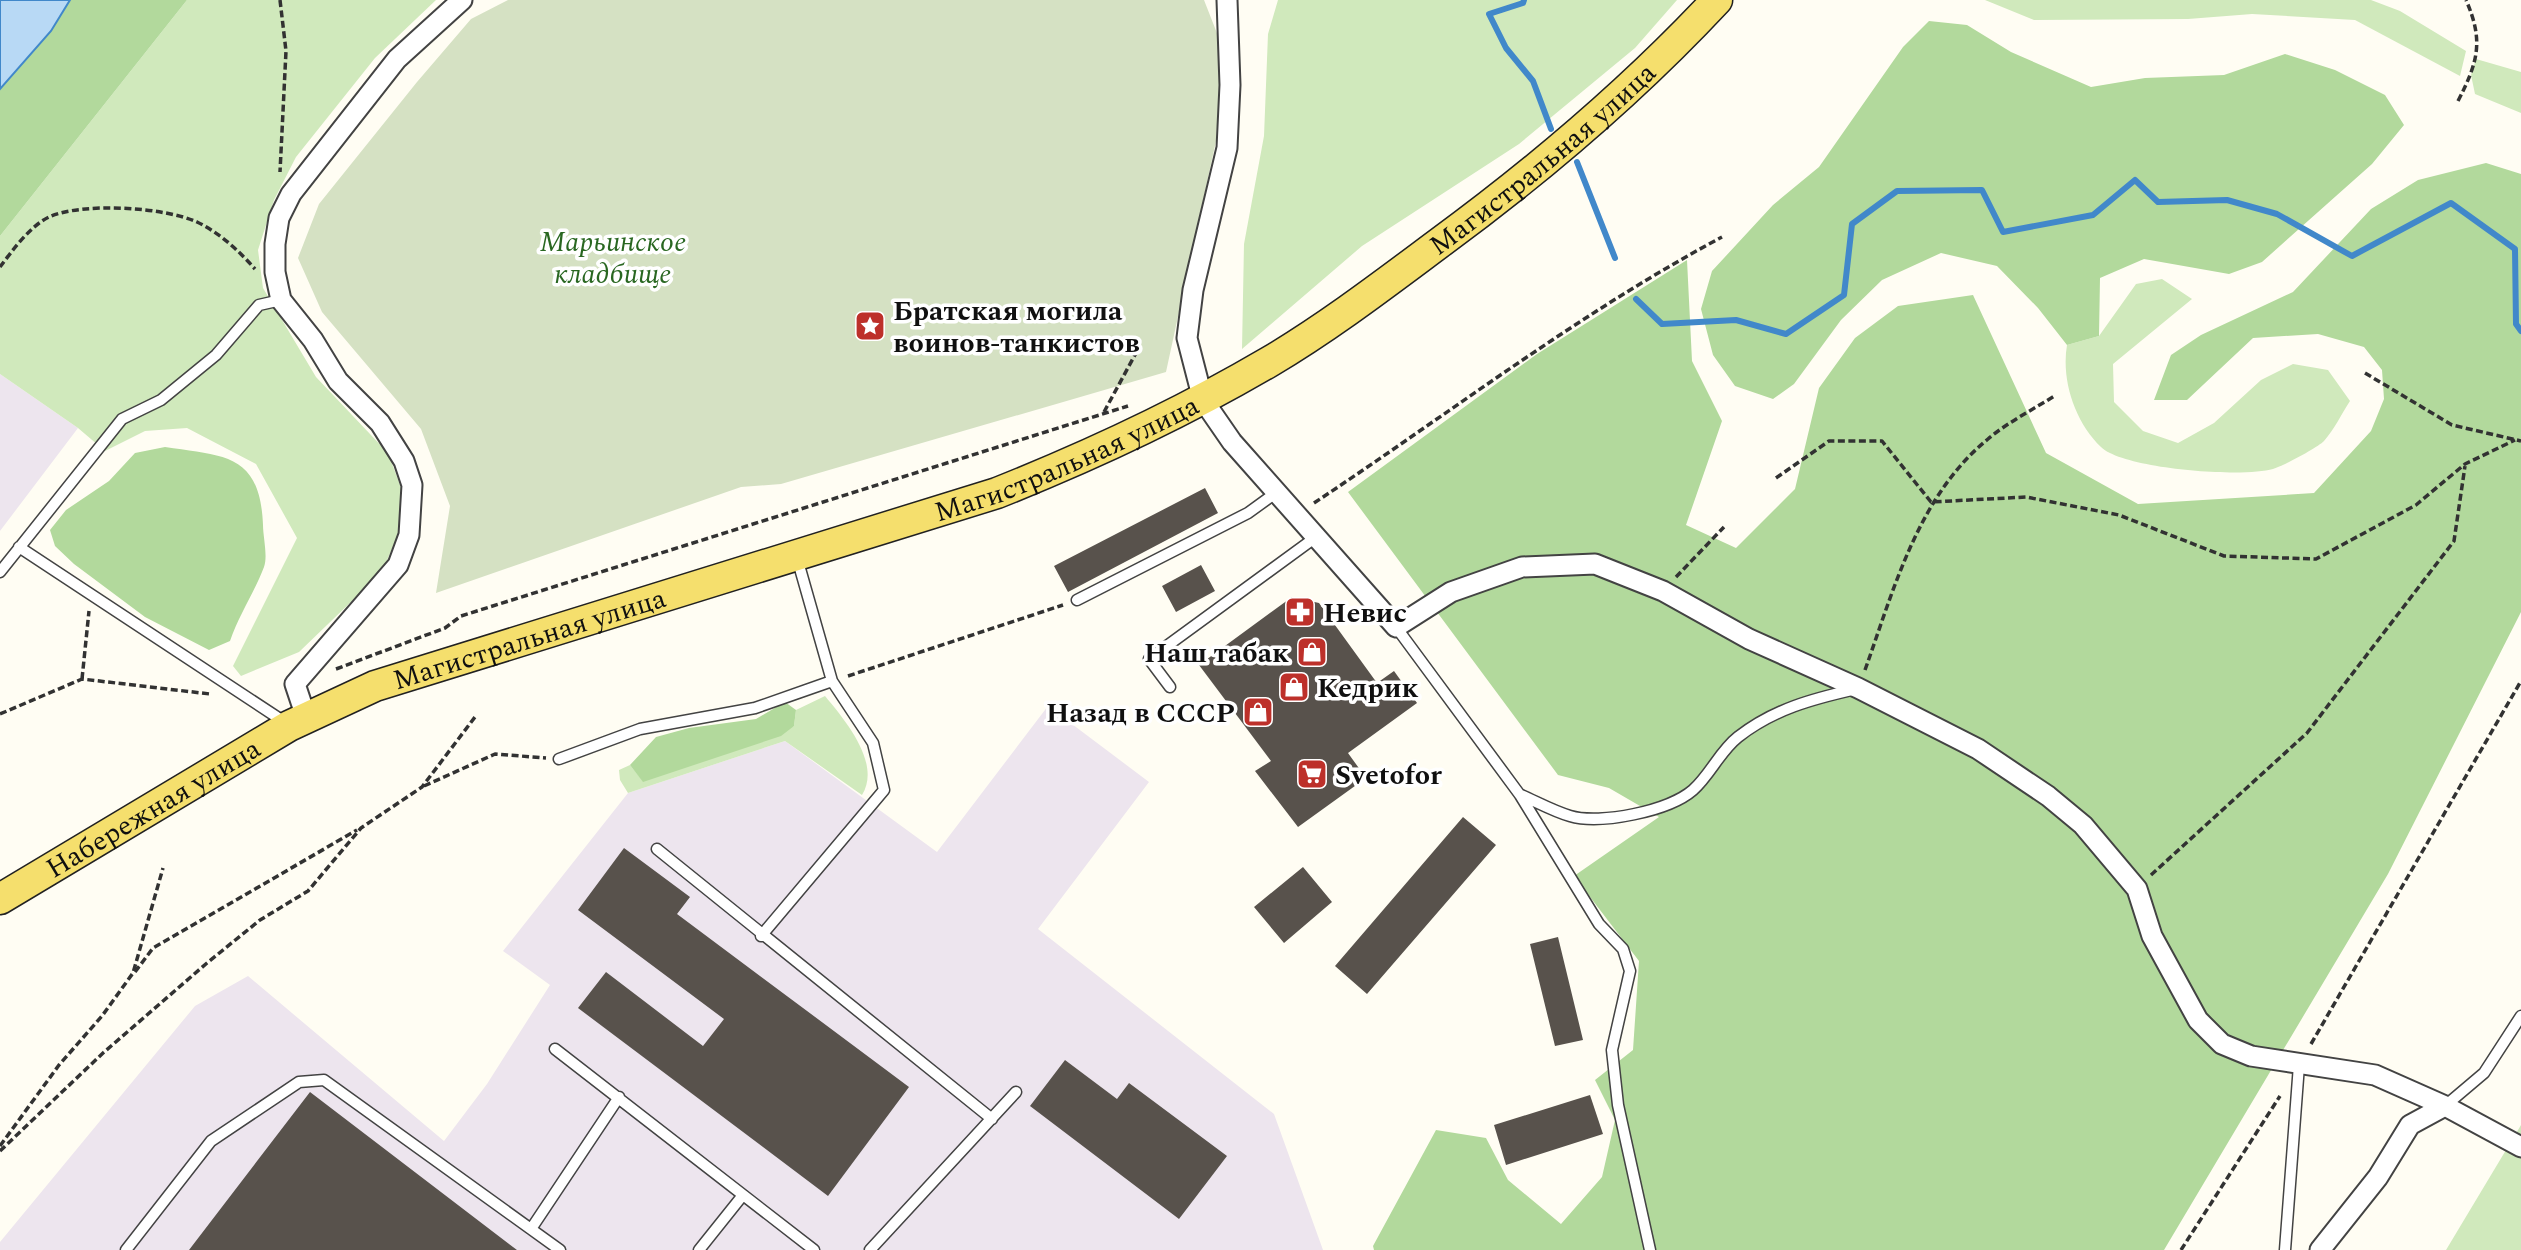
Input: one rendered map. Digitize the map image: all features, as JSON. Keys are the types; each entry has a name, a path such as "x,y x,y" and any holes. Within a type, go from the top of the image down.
{"main road":[{"name":"Магистральная улица","path":"297,721 375,686 437,665 797,557 997,493 1056,470 1203,400 1345,313 1499,199 1637,82 1717,0"},
{"name":"Набережная улица","path":"0,899 297,721"}],"street":[{"path":"297,721 295,684 398,565 409,535 412,485 404,461 380,423 338,381 313,340 281,300 275,272 279,218 291,194 397,59 462,0"},
{"path":"1225,0 1230,85 1227,148 1193,290 1186,338 1203,400 1232,442 1396,627 1451,592 1522,567 1595,564 1663,591 1749,639 1858,688 1978,749 2048,796 2083,825 2137,889 2152,936 2198,1020 2222,1044 2251,1056 2375,1075 2445,1106 2521,1147"},
{"path":"2320,1250 2378,1177 2410,1125 2445,1106"}],"lane":[{"path":"0,572 122,419 161,400 216,355 259,305 281,300"},
{"path":"1077,600 1248,513 1277,492"},
{"path":"1170,687 1149,659 1316,537"},
{"path":"19,547 249,698 297,721"},
{"path":"761,936 884,790 873,743 832,681 797,557"},
{"path":"1396,627 1520,795 1599,924 1623,949 1630,971 1612,1050 1618,1105 1650,1250"},
{"path":"559,759 640,729 755,708 832,681"},
{"path":"1520,795 1573,817 1628,816 1665,807 1693,790 1735,739 1762,720 1795,703 1858,688"},
{"path":"657,849 761,936 992,1119"},
{"path":"2445,1106 2484,1073 2521,1016"},
{"path":"555,1049 814,1250"},
{"path":"2285,1250 2299,1065"},
{"path":"126,1250 211,1141 299,1082 324,1080 560,1250"},
{"path":"870,1250 1016,1092"},
{"path":"531,1229 619,1097"},
{"path":"699,1250 743,1195"}],"path":[{"path":"278,182 286,51 280,0"},
{"path":"2458,101 2473,72 2479,43 2476,23 2466,0"},
{"path":"0,267 13,250 47,218 90,206 151,212 196,221 236,247 281,300"},
{"path":"1296,514 1573,324 1658,271 1722,237"},
{"path":"332,670 445,628 461,616 1103,414 1136,353"},
{"path":"2365,373 2452,425 2521,441"},
{"path":"1858,688 1898,579 1931,502 1987,440 2056,395"},
{"path":"1776,478 1829,440 1882,441 1931,502"},
{"path":"1931,502 2026,497 2119,515 2224,555 2316,559 2416,505 2465,464 2515,440"},
{"path":"2137,889 2307,733 2454,541 2465,464"},
{"path":"1663,591 1724,527"},
{"path":"82,679 91,594"},
{"path":"832,681 1077,600"},
{"path":"0,714 82,679 249,698"},
{"path":"2181,1250 2299,1065 2521,681"},
{"path":"422,787 475,717"},
{"path":"0,1148 59,1065 102,1016 153,948 361,828 422,787 495,754 559,759"},
{"path":"0,1148 103,1053 207,963 260,920 308,891 361,828"},
{"path":"133,973 163,868"}],"shaded area":[{"path":"0,374 78,428 0,531"},
{"path":"1048,706 1149,782 1038,929 1274,1114 1323,1250 0,1250 0,1242 195,1006 248,976 444,1141 487,1084 550,985 503,951 628,793 785,741 937,852"}],"green space":[{"path":"70,0 187,0 0,236 0,89 51,31"},
{"path":"187,0 436,0 375,58 296,157 274,200 258,250 263,288 316,377 388,453 409,509 382,572 299,652 241,676 233,666 297,538 256,464 187,428 145,431 105,451 78,428 0,374 0,236"},
{"name":"Марьинское кладбище","path":"508,0 1204,0 1222,46 1216,141 1166,372 781,484 741,487 436,593 450,506 421,429 322,312 298,258 319,204 417,82 471,19"},
{"path":"1278,0 1677,0 1635,48 1519,144 1362,246 1242,349 1244,244 1264,136 1268,34"},
{"path":"1985,0 2371,0 2400,11 2466,51 2460,76 2355,20 2252,14 2188,19 2034,20"},
{"path":"1929,21 1967,25 2011,52 2091,87 2145,78 2224,75 2285,54 2335,70 2385,95 2404,125 2372,164 2262,262 2229,274 2144,259 2100,278 2099,336 2067,345 2038,308 1997,266 1941,253 1882,280 1841,320 1794,384 1773,399 1735,386 1713,355 1701,309 1712,271 1773,205 1819,167 1903,47"},
{"path":"2476,59 2521,72 2521,113 2475,94 2471,75"},
{"path":"2486,163 2521,174 2521,612 2388,874 2164,1250 1374,1250 1373,1246 1436,1130 1486,1138 1508,1180 1561,1224 1602,1177 1615,1120 1595,1080 1633,1050 1639,961 1574,876 1659,817 1609,788 1558,775 1348,492 1537,354 1687,260 1692,361 1722,421 1686,525 1736,548 1795,489 1819,388 1855,338 1898,306 1973,295 2046,453 2138,504 2314,493 2371,431 2384,399 2382,370 2364,347 2318,334 2253,338 2187,400 2154,400 2171,355 2201,335 2293,292 2371,209 2418,180"},
{"path":"2162,279 2192,299 2113,364 2114,402 2143,431 2178,443 2214,423 2261,380 2293,364 2328,370 2350,401 2324,441 2300,457 2273,469 2258,472 2211,472 2157,466 2113,455 2101,447 2084,425 2072,400 2066,372 2067,345 2099,336 2136,284"},
{"path":"165,447 205,453 235,462 255,484 260,501 264,567 230,641 209,650 145,617 74,564 55,546 50,530 66,510 109,481 135,453"},
{"path":"825,696 850,729 864,756 867,783 862,795 785,741 628,793 620,780 619,770 630,765 643,781 794,726 796,710"},
{"path":"785,702 796,710 794,726 781,736 643,782 630,765 656,737 689,728 756,719"},
{"path":"2521,1125 2521,1250 2446,1250"}],"water":[{"path":"0,0 70,0 51,31 0,89"}],"building":[{"path":"1205,488 1218,513 1068,592 1054,566"},
{"path":"1201,565 1215,591 1176,612 1162,586"},
{"path":"1292,597 1319,603 1377,683 1394,671 1417,703 1348,753 1366,778 1298,827 1255,771 1271,761 1199,665"},
{"path":"1463,817 1496,845 1367,994 1335,966"},
{"path":"624,848 690,897 677,914 909,1087 828,1196 578,1008 606,972 703,1046 724,1019 578,910"},
{"path":"1303,867 1332,902 1284,943 1254,907"},
{"path":"1558,937 1583,1040 1555,1046 1530,944"},
{"path":"1065,1060 1117,1099 1129,1083 1227,1156 1179,1219 1030,1106"},
{"path":"310,1092 517,1250 189,1250"},
{"path":"1590,1095 1603,1134 1506,1165 1494,1125"}],"waterway":[{"path":"1524,0 1523,3 1489,14 1506,48 1533,81 1551,129"},
{"path":"1577,162 1615,258"},
{"path":"1636,299 1662,324 1736,320 1786,334 1844,295 1852,224 1897,191 1982,190 2003,232 2093,215 2135,180 2158,202 2227,200 2277,214 2352,256 2451,203 2515,249 2516,324 2521,331"}],"place":[{"name":"Братская могила воинов-танкистов","path":"870,326"},
{"name":"Невис","path":"1300,612"},
{"name":"Наш табак","path":"1312,652"},
{"name":"Кедрик","path":"1294,687"},
{"name":"Назад в СССР","path":"1258,712"},
{"name":"Svetofor","path":"1312,774"}]}
